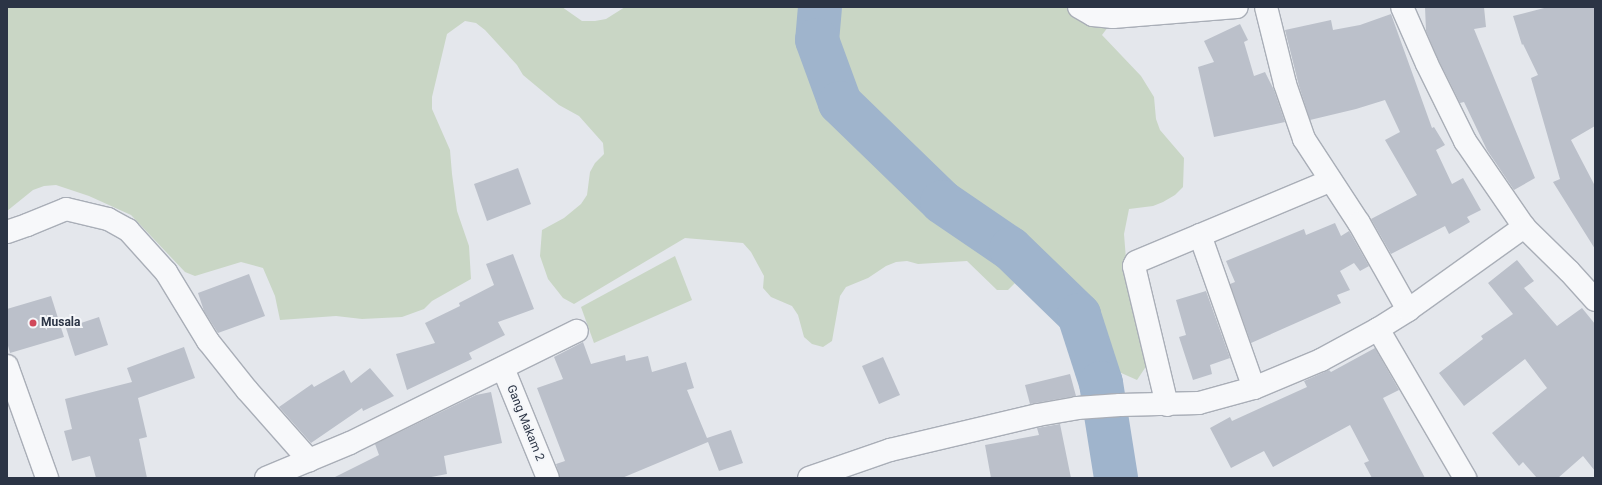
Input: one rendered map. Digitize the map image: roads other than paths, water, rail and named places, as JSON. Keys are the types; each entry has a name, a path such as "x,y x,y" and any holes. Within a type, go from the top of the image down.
{"street":[{"path":"1079,7 1094,15 1113,18 1193,9 1236,7"},
{"path":"1266,7 1286,84 1304,139 1330,181 1359,223 1408,310"},
{"path":"1402,7 1427,64 1465,141 1524,227 1569,271 1595,300"},
{"path":"1167,405 1134,266 1140,260 1330,181"},
{"path":"7,232 66,209 108,219 128,230 166,272 208,341 247,390 309,460"},
{"path":"809,478 890,450 1038,415 1077,408 1120,405 1199,403 1254,388 1321,360 1378,329 1408,310 1524,227"},
{"path":"1200,235 1254,388"},
{"path":"1378,329 1465,478"},
{"path":"266,478 350,443 577,331"},
{"path":"7,366 47,478"},
{"name":"Gang Makam 2","path":"503,368 548,478"}],"waterway":[{"path":"820,7 817,40 840,103 942,202 1011,249 1079,315 1101,383 1116,478"}],"place":[{"name":"Musala","path":"33,323"}]}
